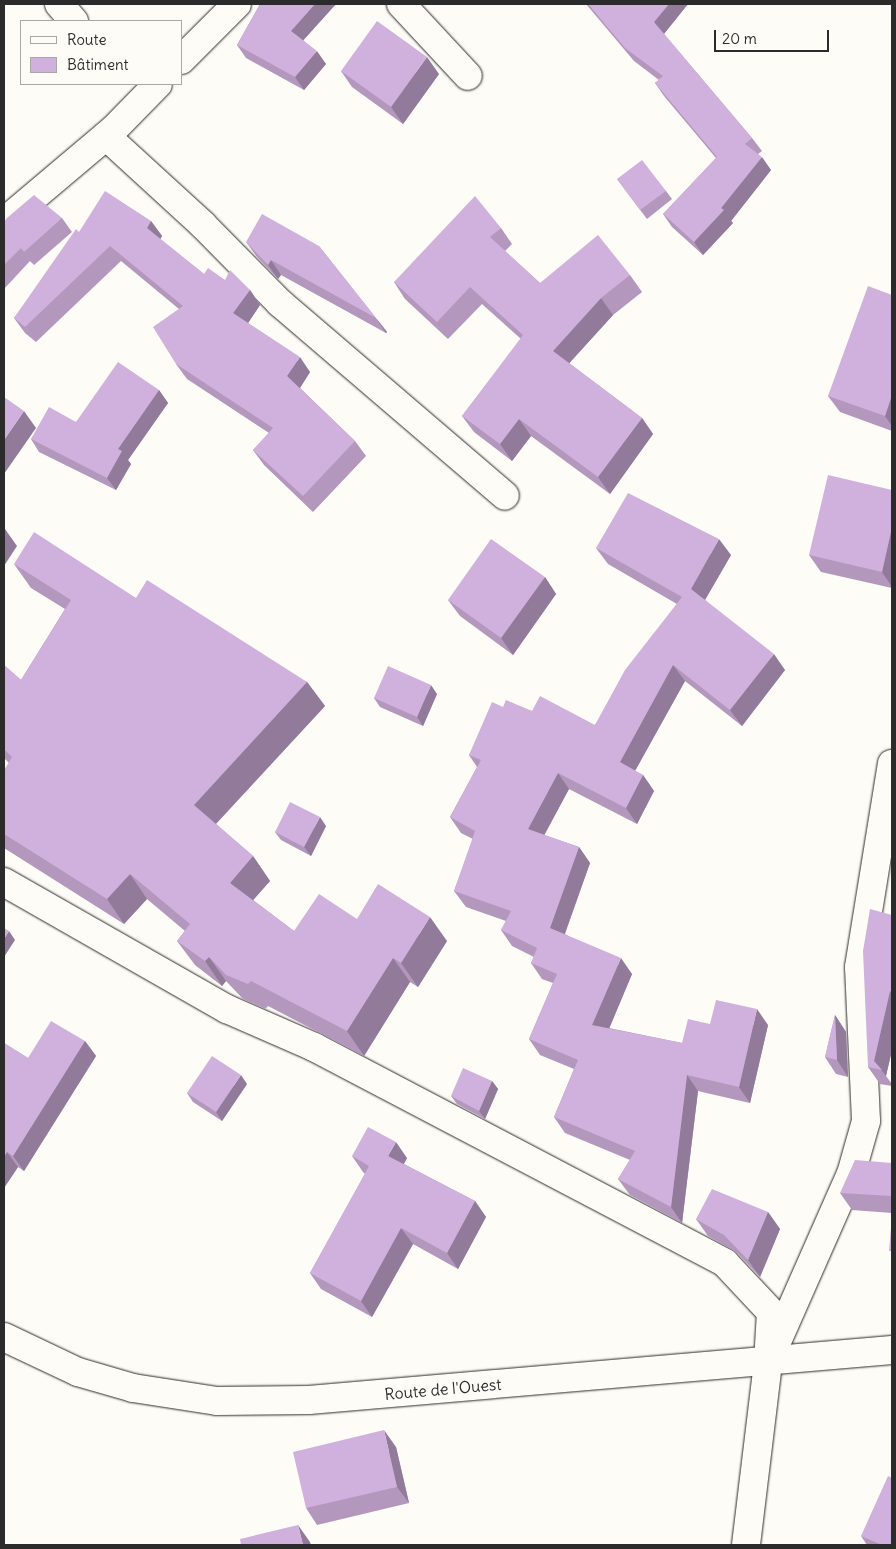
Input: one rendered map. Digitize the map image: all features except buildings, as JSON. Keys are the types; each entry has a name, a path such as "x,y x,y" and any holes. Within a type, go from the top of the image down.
{"street":[{"path":"59,4 73,20"},
{"path":"182,59 237,4"},
{"path":"401,4 468,76"},
{"path":"4,222 106,136 141,90"},
{"path":"106,136 203,226 280,303 505,496"},
{"path":"768,1363 851,1174 866,1121 859,967 892,764"},
{"path":"4,882 227,1009 314,1047 725,1263 771,1312 768,1363 746,1545"},
{"name":"Route de l'Ouest","path":"4,1337 78,1372 133,1388 217,1402 309,1400 768,1363 892,1350"}]}
